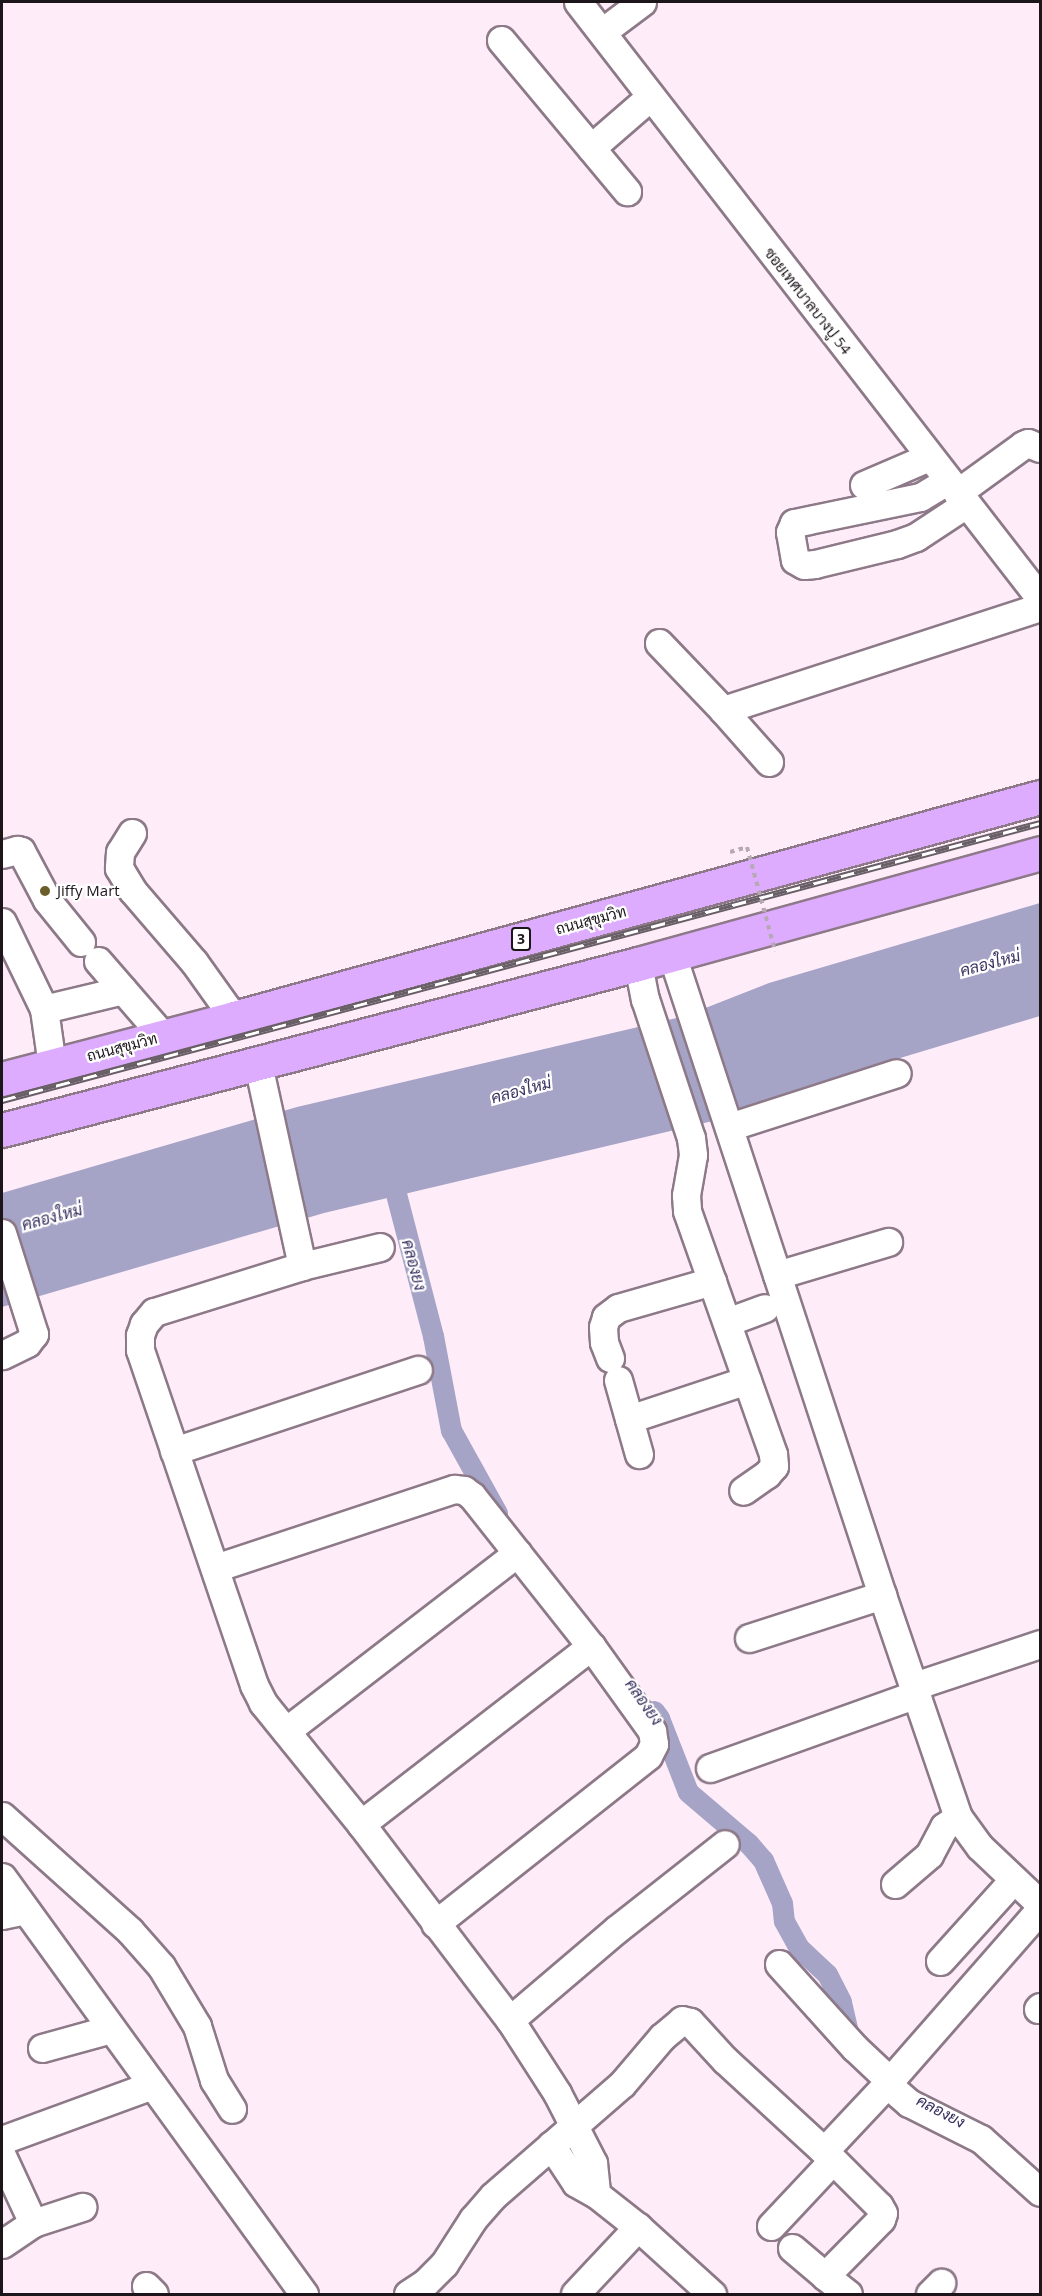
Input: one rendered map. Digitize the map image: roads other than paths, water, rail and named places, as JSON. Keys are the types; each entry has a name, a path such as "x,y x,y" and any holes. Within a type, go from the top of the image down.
{"highway":[{"name":"ถนนสุขุมวิท","path":"2,1078 234,1018 1041,797"},
{"path":"2,1130 262,1080 638,964 1041,853"}],"street":[{"name":"ซอยเทศบาลบางปู 54","path":"578,2 928,457 1037,587"},
{"path":"602,32 642,2"},
{"path":"501,40 627,191"},
{"path":"591,148 651,96"},
{"path":"957,492 927,494 794,523 790,532 795,560 804,566 815,564 897,544 922,534 957,492 1023,445 1028,443 1041,448"},
{"path":"864,485 928,457"},
{"path":"911,499 922,534"},
{"path":"723,710 1041,607"},
{"path":"659,643 769,762"},
{"path":"132,833 120,852 119,868 132,890 194,962 234,1018"},
{"path":"2,854 21,851 47,900 163,1036"},
{"path":"2,922 44,1009 52,1065"},
{"path":"672,955 882,1595 958,1817 980,1847 1041,1904"},
{"path":"638,964 645,999 691,1138 693,1155 686,1195 687,1211 773,1454 774,1466 767,1474 743,1491"},
{"path":"44,1009 123,990"},
{"path":"727,1124 897,1073"},
{"path":"262,1080 299,1254"},
{"path":"2,1233 32,1324 32,1339 2,1355"},
{"path":"777,1275 888,1242"},
{"path":"380,1247 299,1254 154,1312 144,1324 140,1335 140,1350 254,1685 264,1703 361,1824 510,2020 567,2113 593,2163 596,2194"},
{"path":"639,1454 614,1369 603,1342 606,1317 618,1308 712,1281"},
{"path":"727,1322 765,1308"},
{"path":"174,1451 418,1370"},
{"path":"629,1419 747,1380"},
{"path":"215,1569 454,1488 464,1490 472,1496 591,1646 652,1731 654,1744 648,1756 435,1924"},
{"path":"286,1731 517,1553"},
{"path":"749,1638 882,1595"},
{"path":"711,1768 1041,1644"},
{"path":"361,1824 591,1646"},
{"path":"2,1816 130,1930 161,1966 197,2026 214,2080 232,2109"},
{"path":"895,1884 929,1855 944,1827 958,1817"},
{"path":"510,2020 617,1929 725,1845"},
{"path":"2,1877 13,1912 111,2029 304,2295"},
{"path":"940,1961 1014,1879"},
{"path":"771,2226 891,2079 1041,1909"},
{"path":"779,1964 855,2048 891,2079 909,2103 981,2139 1041,2192"},
{"path":"408,2295 444,2264 473,2219 493,2196 551,2145 567,2113 622,2084 662,2037 686,2020 725,2060 828,2156 883,2213 881,2219 825,2276"},
{"path":"42,2048 111,2029"},
{"path":"2,2140 152,2085"},
{"path":"551,2145 576,2183 596,2194 638,2227 712,2295"},
{"path":"2,2156 33,2223"},
{"path":"2,2244 33,2223 82,2207"},
{"path":"575,2295 638,2227"},
{"path":"792,2248 848,2295"}],"water":[{"name":"คลองใหม่","path":"1040,903 1040,1016 804,1087 717,1120 324,1213 2,1307 2,1193 297,1107 685,1016 769,983"}],"waterway":[{"name":"คลองยง","path":"389,1167 433,1336 451,1430 497,1513"},
{"name":"คลองยง","path":"654,1711 659,1718 688,1792 748,1843 763,1860 782,1903 784,1921 799,1948 827,1974 841,2002 848,2033 856,2042"}],"railway":[{"path":"2,1100 1040,823"}],"place":[{"name":"Jiffy Mart","path":"45,891"}]}
